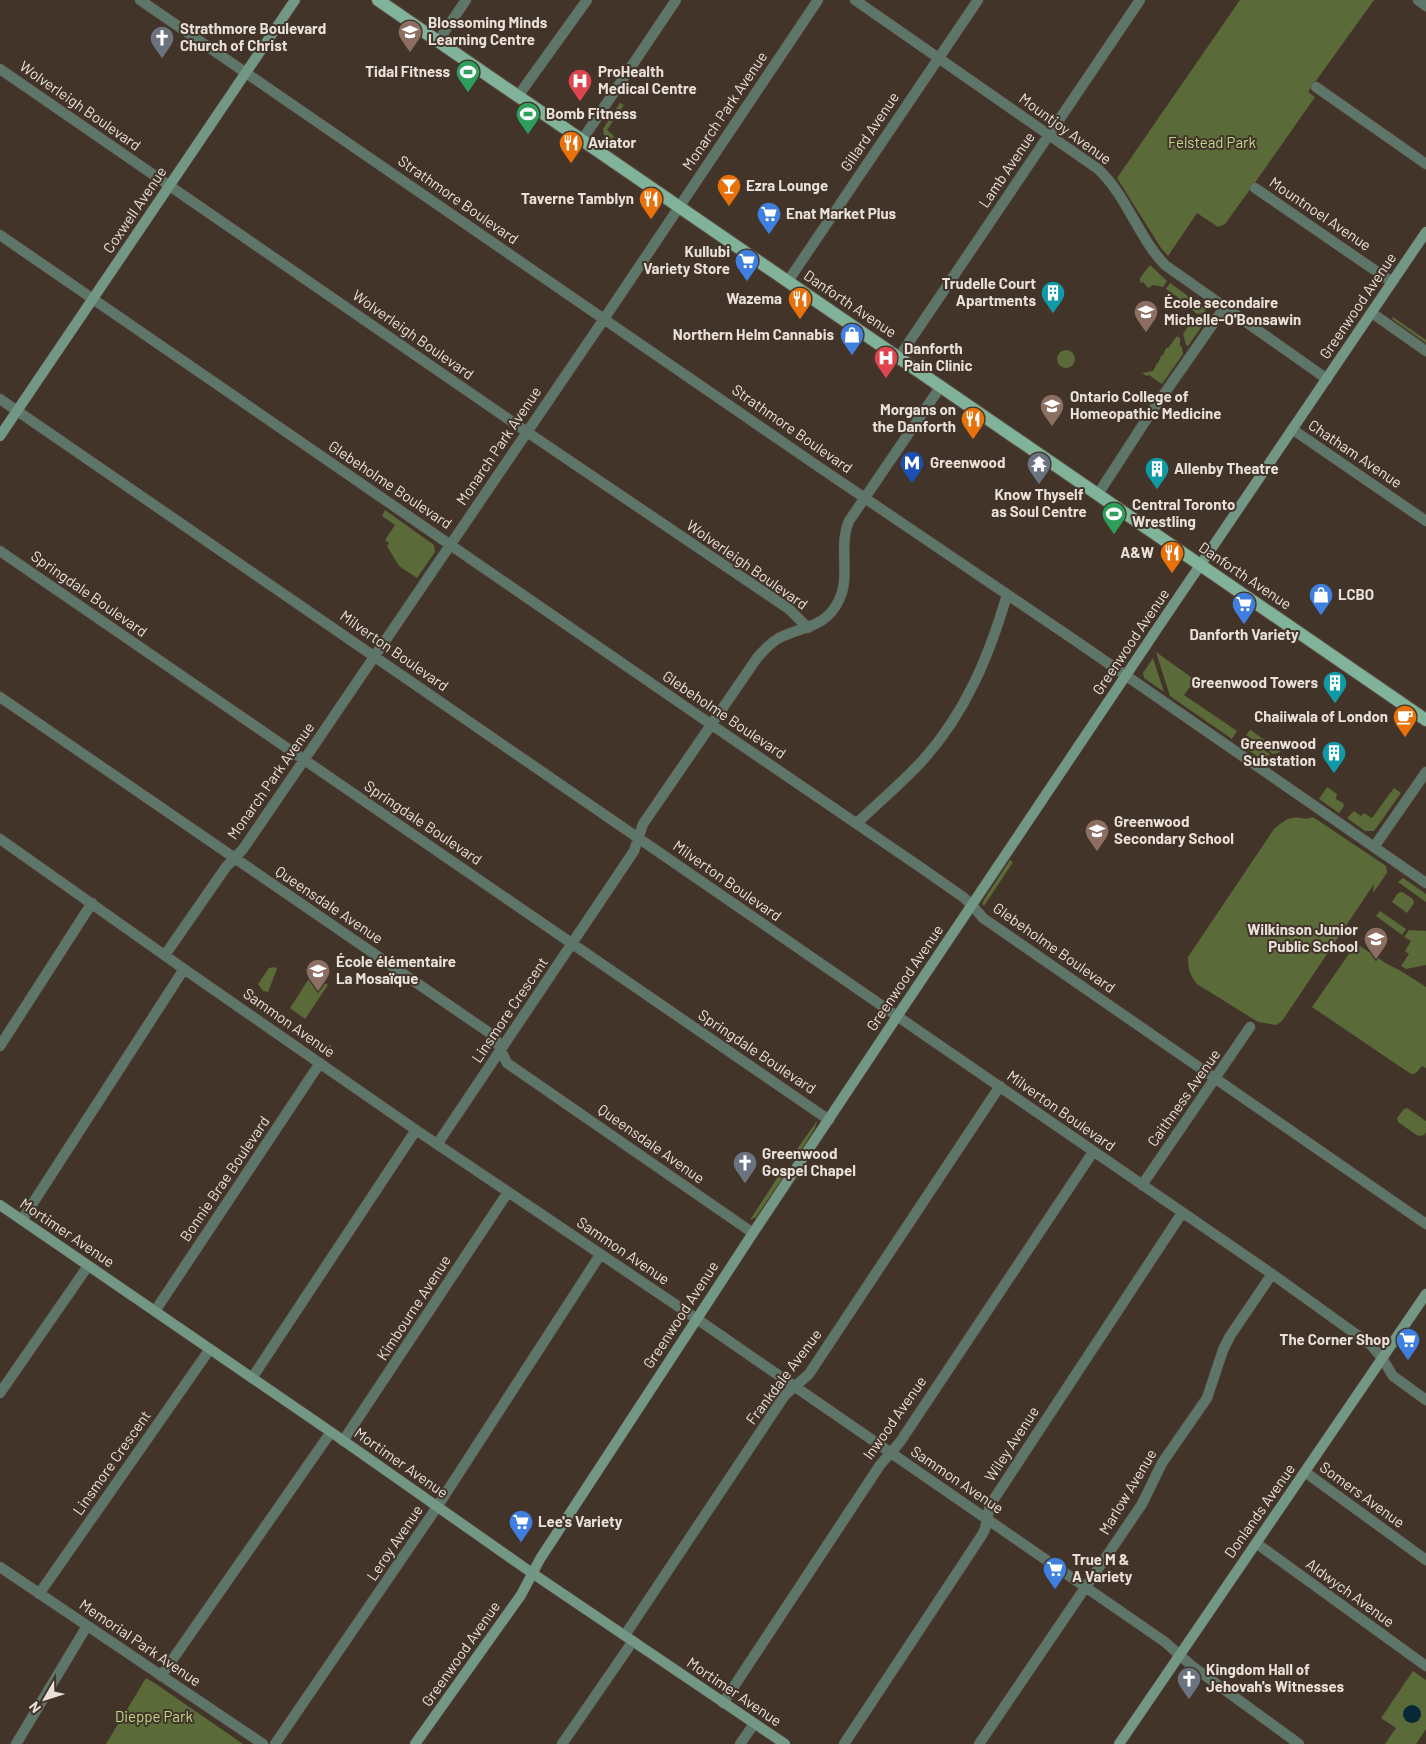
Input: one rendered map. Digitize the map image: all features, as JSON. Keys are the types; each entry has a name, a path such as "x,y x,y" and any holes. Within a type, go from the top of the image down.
{"main road":[{"name":"Danforth Avenue","path":"378,0 899,356 1426,720"}],"street":[{"name":"Strathmore Boulevard","path":"140,0 1426,884"},
{"name":"Coxwell Avenue","path":"0,436 295,0"},
{"path":"438,41 466,0"},
{"path":"518,96 587,0"},
{"path":"582,140 676,0"},
{"name":"Monarch Park Avenue","path":"165,955 226,867 243,849 304,760 818,0"},
{"name":"Mountjoy Avenue","path":"855,0 1098,169 1108,179 1154,252 1165,265 1327,380"},
{"name":"Gillard Avenue","path":"788,281 978,0"},
{"name":"Lamb Avenue","path":"899,356 1140,0"},
{"path":"1418,0 1426,6"},
{"name":"Wolverleigh Boulevard","path":"0,69 527,432 789,609 808,628"},
{"path":"1316,87 1426,164"},
{"name":"Mountnoel Avenue","path":"1255,188 1392,282"},
{"name":"Greenwood Avenue","path":"415,1744 521,1595 532,1573 753,1232 1200,565 1426,232"},
{"name":"Glebeholme Boulevard","path":"0,235 856,823 972,904 983,918 1426,1224"},
{"path":"1098,494 1148,417 1224,308"},
{"path":"1372,313 1426,351"},
{"name":"Linsmore Crescent","path":"438,1143 634,851 643,824 739,683 768,646 780,638 818,624 834,610 840,599 845,574 845,530 856,509 941,386"},
{"name":"Milverton Boulevard","path":"0,399 1272,1274 1371,1344 1393,1376 1426,1400"},
{"name":"Chatham Avenue","path":"1292,430 1426,521"},
{"name":"Springdale Boulevard","path":"0,551 829,1120"},
{"path":"856,823 922,761 951,725 973,686 995,636 1007,595"},
{"name":"Queensdale Avenue","path":"0,697 494,1036 507,1063 753,1232"},
{"path":"1374,848 1426,772"},
{"name":"Sammon Avenue","path":"0,839 416,1130 697,1319 1165,1642 1299,1744"},
{"path":"0,1046 92,903"},
{"path":"22,1220 184,969"},
{"name":"Caithness Avenue","path":"1142,1185 1250,1027"},
{"name":"Bonnie Brae Boulevard","path":"155,1311 320,1063"},
{"name":"Frankdale Avenue","path":"562,1744 785,1396 809,1374 1000,1086"},
{"path":"252,1378 416,1130"},
{"name":"Inwood Avenue","path":"722,1703 880,1465 900,1442 1093,1152"},
{"name":"Kimbourne Avenue","path":"343,1441 508,1192"},
{"name":"Mortimer Avenue","path":"0,1205 532,1573 785,1744"},
{"name":"Wiley Avenue","path":"844,1744 982,1535 990,1505 1182,1213"},
{"name":"Leroy Avenue","path":"275,1744 437,1507 600,1254"},
{"path":"0,1393 88,1266"},
{"name":"Marlow Avenue","path":"979,1744 1142,1504 1162,1463 1207,1398 1223,1350 1230,1336 1272,1274"},
{"name":"Donlands Avenue","path":"1119,1744 1426,1294"},
{"name":"Linsmore Crescent","path":"39,1594 210,1349"},
{"path":"162,1676 330,1432"},
{"name":"Somers Avenue","path":"1305,1472 1426,1560"},
{"name":"Aldwych Avenue","path":"1256,1543 1426,1666"},
{"name":"Memorial Park Avenue","path":"0,1568 263,1744"},
{"path":"16,1744 87,1626"},
{"path":"740,1744 754,1724"}],"green space":[{"name":"Felstead Park","path":"1240,0 1374,0 1308,92 1315,97 1225,224 1218,227 1197,213 1168,256 1117,178"},
{"path":"620,103 624,105 607,130 616,139 613,142 604,135 603,129"},
{"path":"1150,265 1167,281 1163,287 1153,285 1148,288 1143,282 1140,283 1140,278"},
{"path":"1170,283 1206,309 1205,313 1197,314 1191,309 1190,302 1183,301 1166,289"},
{"path":"1205,317 1207,319 1188,346 1186,345 1183,334 1193,320"},
{"path":"1393,317 1426,340 1426,343 1392,319"},
{"path":"1177,336 1180,338 1183,354 1162,384 1149,375 1147,376 1142,373 1153,371 1166,348"},
{"path":"1066,350 1072,353 1075,359 1072,365 1066,368 1060,365 1057,359 1060,353"},
{"path":"385,510 434,545 435,552 417,578 399,566 387,546 389,543 385,540 395,525 382,516"},
{"path":"1156,652 1195,680 1184,695 1237,731 1232,739 1170,696"},
{"path":"1153,658 1164,692 1144,678 1143,673"},
{"path":"1250,730 1281,752 1273,754 1246,735"},
{"path":"1245,736 1271,755 1258,757 1240,744"},
{"path":"1327,787 1337,794 1336,799 1343,803 1344,806 1339,813 1319,799"},
{"path":"1394,788 1401,793 1374,831 1365,831 1347,818 1354,811 1361,816 1364,813 1372,818"},
{"path":"1313,817 1386,866 1387,873 1373,893 1374,884 1282,1021 1276,1025 1258,1022 1197,984 1190,972 1188,957 1274,829 1289,819"},
{"path":"1010,860 1013,862 984,906 982,904 985,898"},
{"path":"1403,878 1426,894 1426,902 1398,882"},
{"path":"1402,892 1413,899 1414,903 1407,913 1392,902 1398,893"},
{"path":"1380,911 1406,929 1402,935 1376,916"},
{"path":"1409,930 1426,931 1426,965 1406,969 1401,966 1409,954 1405,951 1411,941 1404,937"},
{"path":"1360,946 1426,987 1426,1068 1422,1066 1416,1073 1411,1074 1312,1007 1351,951"},
{"path":"275,967 277,969 268,992 263,991 258,984 269,968"},
{"path":"312,974 328,985 305,1019 290,1008"},
{"path":"330,1045 333,1050 330,1055 318,1047 319,1046"},
{"path":"1407,1108 1426,1121 1426,1132 1424,1135 1418,1136 1398,1122 1397,1118"},
{"path":"817,1121 815,1128 794,1161 790,1159"},
{"path":"779,1175 782,1179 756,1217 750,1220"},
{"path":"1413,1671 1426,1680 1426,1729 1416,1744 1385,1744 1396,1728 1381,1718"},
{"name":"Dieppe Park","path":"146,1678 156,1684 243,1744 106,1744"}],"water":[{"path":"1412,1705 1418,1708 1421,1714 1418,1720 1412,1723 1406,1720 1403,1714 1406,1708"}],"place":[{"name":"Blossoming Minds Learning Centre","path":"410,53"},
{"name":"Strathmore Boulevard Church of Christ","path":"162,59"},
{"name":"Tidal Fitness","path":"468,93"},
{"name":"ProHealth Medical Centre","path":"580,102"},
{"name":"Bomb Fitness","path":"528,135"},
{"name":"Aviator","path":"571,164"},
{"name":"Ezra Lounge","path":"729,207"},
{"name":"Taverne Tamblyn","path":"651,220"},
{"name":"Enat Market Plus","path":"769,235"},
{"name":"Kullubi Variety Store","path":"747,282"},
{"name":"Trudelle Court Apartments","path":"1053,314"},
{"name":"Wazema","path":"800,320"},
{"name":"École secondaire Michelle-O'Bonsawin","path":"1146,333"},
{"name":"Northern Helm Cannabis","path":"852,356"},
{"name":"Danforth Pain Clinic","path":"886,379"},
{"name":"Ontario College of Homeopathic Medicine","path":"1052,427"},
{"name":"Morgans on the Danforth","path":"973,440"},
{"name":"Greenwood","path":"912,484"},
{"name":"Know Thyself as Soul Centre","path":"1039,485"},
{"name":"Allenby Theatre","path":"1157,490"},
{"name":"Central Toronto Wrestling","path":"1114,535"},
{"name":"A&W","path":"1172,574"},
{"name":"LCBO","path":"1321,616"},
{"name":"Danforth Variety","path":"1244,625"},
{"name":"Greenwood Towers","path":"1335,704"},
{"name":"Chaiiwala of London","path":"1405,738"},
{"name":"Greenwood Substation","path":"1334,774"},
{"name":"Greenwood Secondary School","path":"1097,852"},
{"name":"Wilkinson Junior Public School","path":"1376,960"},
{"name":"École élémentaire La Mosaïque","path":"318,992"},
{"name":"Greenwood Gospel Chapel","path":"745,1184"},
{"name":"The Corner Shop","path":"1408,1361"},
{"name":"Lee's Variety","path":"521,1543"},
{"name":"True M & A Variety","path":"1055,1590"},
{"name":"Kingdom Hall of Jehovah's Witnesses","path":"1189,1700"}]}
